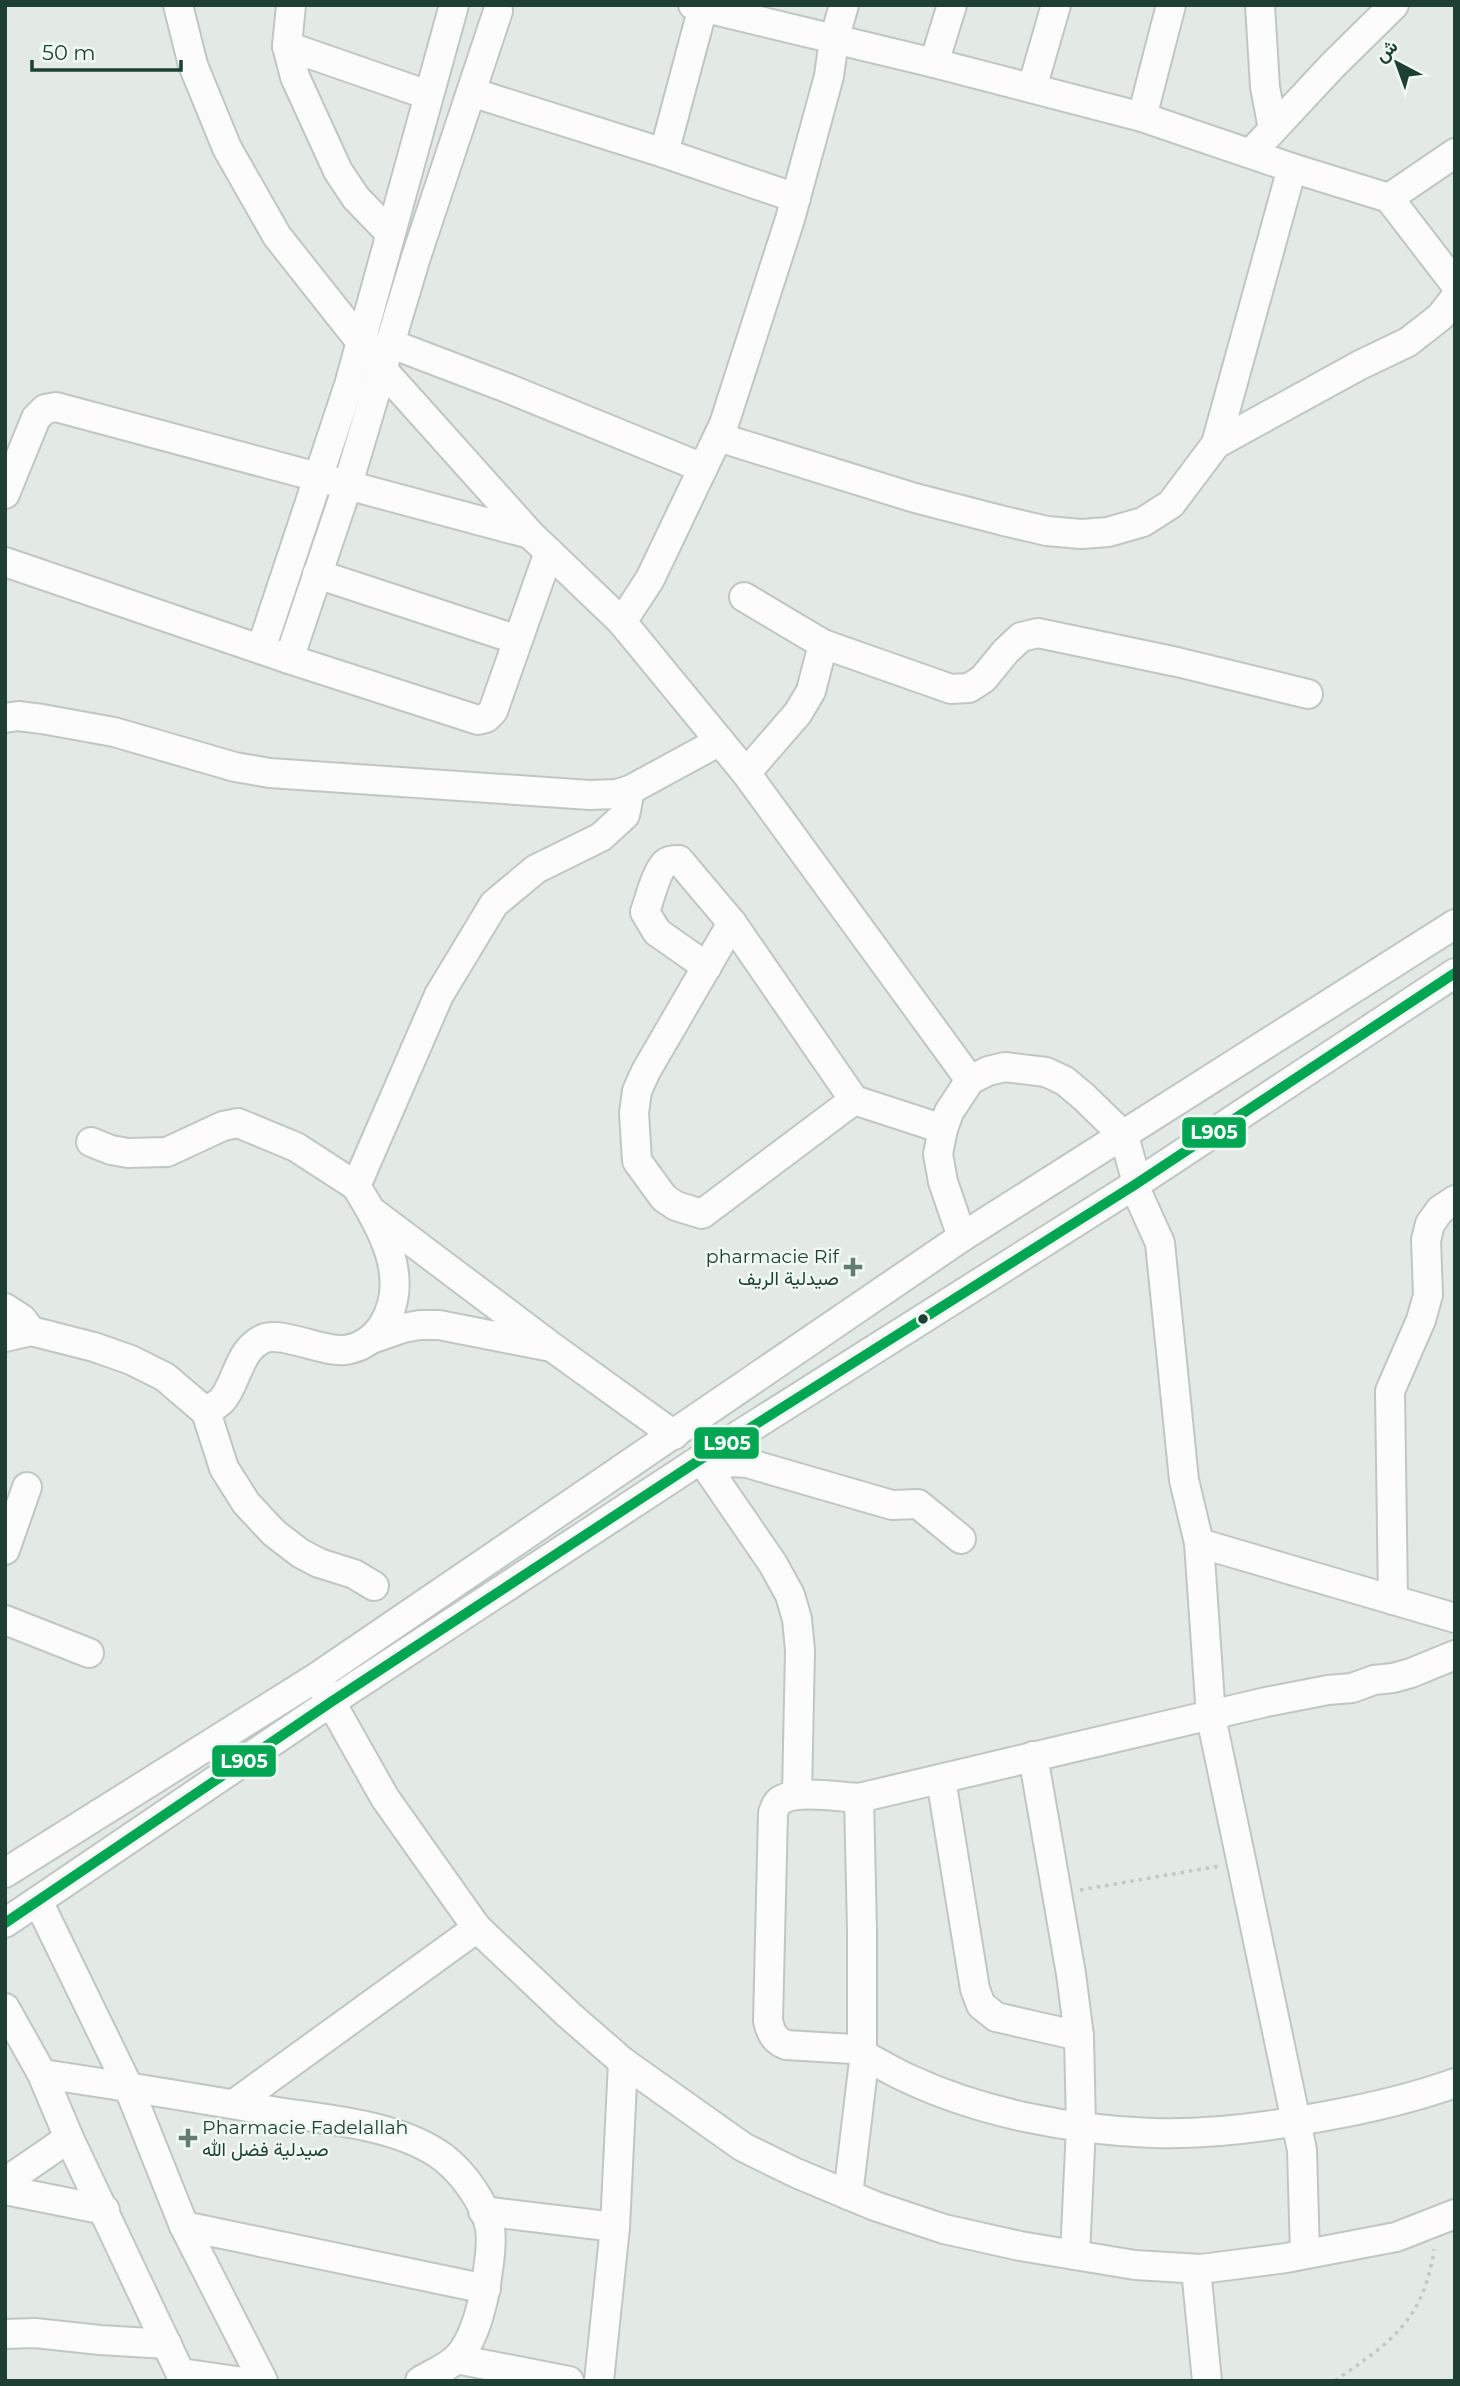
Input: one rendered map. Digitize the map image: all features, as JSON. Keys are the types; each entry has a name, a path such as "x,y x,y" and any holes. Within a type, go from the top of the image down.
{"street":[{"path":"178,5 193,65 227,148 277,236 361,344 386,357 508,388 703,468"},
{"path":"291,5 288,46 295,77 338,171 356,198 390,233"},
{"path":"261,649 319,479 361,344 455,5 480,13 503,8"},
{"path":"622,622 650,579 718,437 755,332 796,198 829,76 834,40 844,5"},
{"path":"934,63 951,5"},
{"path":"1032,88 1056,5"},
{"path":"1142,117 1171,5"},
{"path":"1260,5 1265,86 1273,129"},
{"path":"1251,153 1394,5"},
{"path":"664,153 707,7 1142,117 1292,169 1389,198 1455,284"},
{"path":"289,659 347,487 471,92 503,8"},
{"path":"288,46 428,95"},
{"path":"471,92 796,198"},
{"path":"1389,198 1455,153"},
{"path":"718,437 915,498 1047,531 1081,534 1108,532 1143,522 1171,504 1216,444 1292,169"},
{"path":"1216,444 1360,365 1408,342 1440,317 1455,298"},
{"path":"386,357 540,543 622,622 746,773 970,1080"},
{"path":"5,494 36,418 50,407 319,479 540,543"},
{"path":"5,562 478,720 486,718 493,711 518,640 540,543"},
{"path":"317,574 518,640"},
{"path":"744,597 823,643 951,689 969,688 983,679 1006,650 1021,638 1038,632 1308,694"},
{"path":"746,773 798,713 811,691 823,643"},
{"path":"5,718 18,716 42,719 114,732 235,768 270,773 590,795 617,794 630,790 720,741"},
{"path":"356,1186 439,995 494,904 536,869 601,837 625,816 630,790"},
{"path":"708,967 657,932 645,912 663,866 668,861 679,860 732,923 854,1100 943,1129"},
{"path":"732,923 637,1091 634,1113 637,1161 664,1198 676,1206 702,1214 854,1100"},
{"path":"5,1873 317,1677 962,1237 1455,924"},
{"path":"5,1923 331,1702 1136,1184 1455,973"},
{"path":"962,1237 943,1182 938,1154 949,1112 970,1080 988,1071 1005,1067 1046,1072 1065,1081 1124,1136 1146,1214 1160,1243 1184,1480 1199,1543 1211,1717 1302,2150 1305,2254"},
{"path":"91,1142 128,1153 167,1152 223,1126 238,1124 296,1147 356,1186 372,1212 389,1253 396,1286 388,1315 374,1338"},
{"path":"1393,1600 1390,1391 1421,1320 1428,1295 1426,1241 1430,1224 1440,1210 1455,1200"},
{"path":"372,1212 674,1435"},
{"path":"5,1308 22,1319 18,1334 94,1347 147,1367 165,1377 206,1412 224,1468 246,1503 274,1533 300,1553 319,1563 354,1574 374,1586"},
{"path":"206,1412 223,1399 246,1354 255,1344 267,1337 343,1350 420,1325 439,1325 552,1347"},
{"path":"704,1464 747,1463 892,1505 918,1504 961,1539"},
{"path":"704,1464 773,1564 790,1595 797,1619 800,1650 797,1795"},
{"path":"5,1550 27,1487"},
{"path":"1199,1543 1455,1618"},
{"path":"5,1620 89,1653"},
{"path":"1455,1655 1411,1674 1374,1680 1352,1688 1266,1702 859,1798 797,1795 783,1798 773,1813 768,2021 777,2041 786,2045 853,2049 909,2080 971,2102 1021,2116 1081,2127 1152,2133 1237,2129 1296,2122 1420,2096 1455,2083"},
{"path":"317,1677 385,1798 477,1928 623,2062 743,2147 796,2173 944,2229 1135,2266 1196,2269 1305,2254 1396,2237 1449,2217"},
{"path":"251,1720 267,1746"},
{"path":"1033,1756 1071,1974 1079,2036 1081,2127 1075,2255"},
{"path":"941,1779 975,1989 981,2005 996,2017 1079,2036"},
{"path":"849,2195 864,2061 859,1798"},
{"path":"38,1901 128,2086 184,2226 263,2381"},
{"path":"234,2104 477,1928"},
{"path":"5,2008 42,2074 69,2138 183,2377 237,2381"},
{"path":"599,2381 615,2227 623,2062"},
{"path":"42,2074 355,2125 408,2139 445,2159 460,2174 483,2211 490,2228 486,2288 471,2336 456,2359 420,2381"},
{"path":"5,2182 69,2138"},
{"path":"5,2190 105,2210"},
{"path":"483,2211 615,2227"},
{"path":"184,2226 486,2288"},
{"path":"1196,2269 1207,2381"},
{"path":"5,2334 35,2333 167,2344"},
{"path":"456,2359 569,2381"}],"path":[{"path":"1057,1894 1241,1862"},
{"path":"1335,2381 1392,2339 1409,2321 1422,2297 1449,2217"}],"transit line":[{"name":"L905","path":"5,1923 331,1702 701,1459 1136,1184 1455,973"}],"place":[{"name":"pharmacie Rif صيدلية الريف","path":"853,1267"},
{"name":"Pharmacie Fadelallah صيدلية فضل الله","path":"188,2138"}]}
